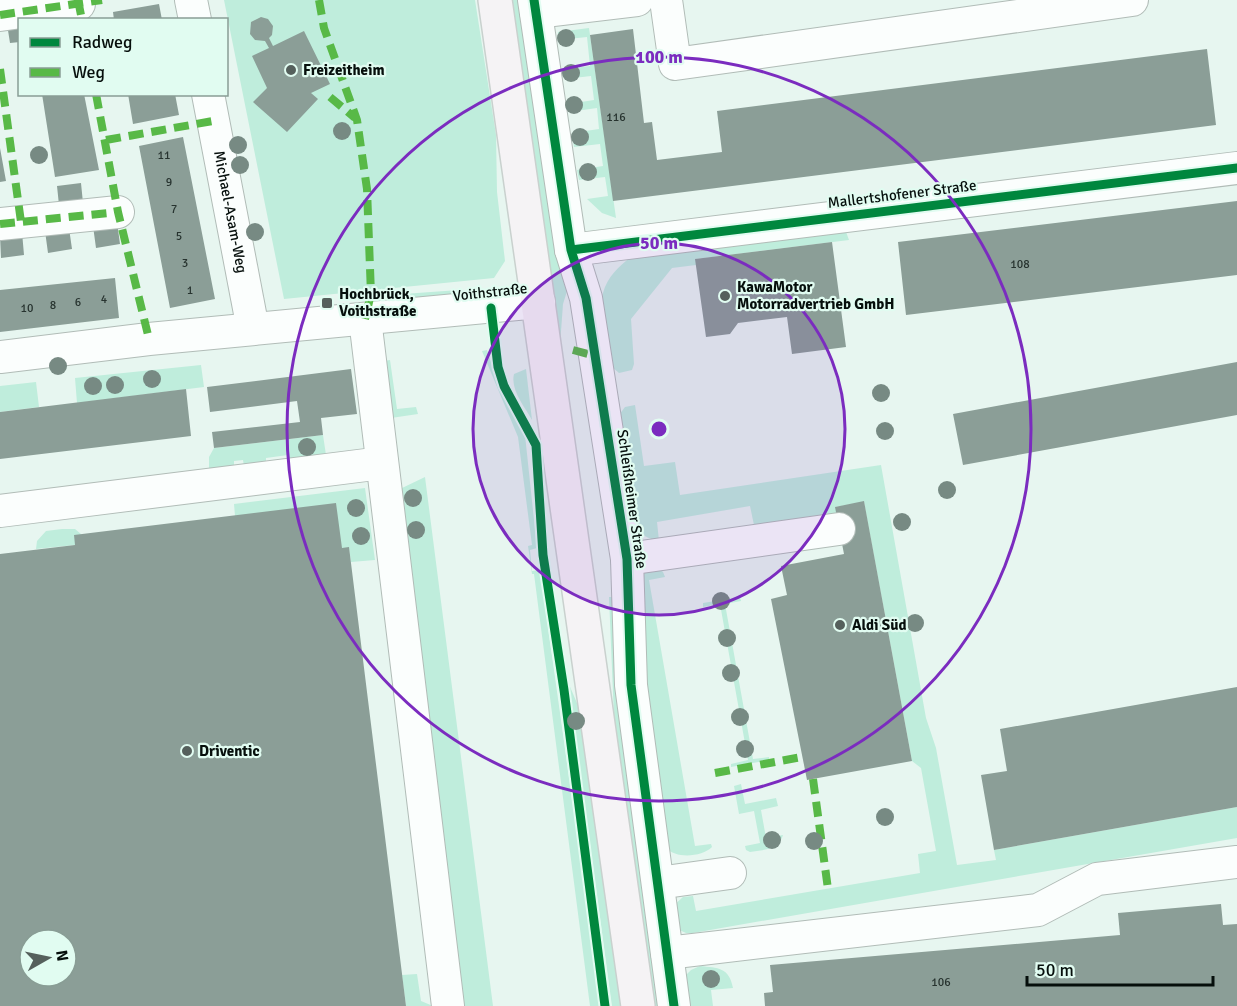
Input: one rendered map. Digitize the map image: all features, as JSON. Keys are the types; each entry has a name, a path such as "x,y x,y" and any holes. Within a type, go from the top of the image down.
{"main road":[{"path":"495,0 638,1006"}],"street":[{"path":"191,0 195,18"},
{"path":"535,6 637,0"},
{"path":"666,0 675,64 1132,0"},
{"path":"0,15 79,4"},
{"name":"Schleißheimer Straße","path":"535,6 571,250 586,298 627,559 631,685 674,1006"},
{"name":"Michael-Asam-Weg","path":"208,96 253,329"},
{"name":"Mallertshofener Straße","path":"571,250 1237,168"},
{"path":"0,224 118,212"},
{"name":"Voithstraße","path":"0,357 253,329 539,302"},
{"path":"365,319 448,1006"},
{"path":"0,511 382,463"},
{"path":"627,559 839,529"},
{"path":"667,953 1038,910 1097,879 1237,862"},
{"path":"658,883 730,873"}],"green space":[{"path":"224,0 475,0 496,135 497,192 505,261 494,278 284,299"},
{"path":"510,0 522,0 568,288 563,304 560,345"},
{"path":"589,28 616,218 602,213 587,199 608,196 605,177 579,180 577,170 603,166 600,144 574,147 572,133 599,129 597,108 569,112 568,104 594,100 591,76 565,79 564,69 590,66 587,37 559,40 558,32"},
{"path":"845,229 849,240 696,259 696,265 672,268 631,319 634,364 632,370 619,373 612,367 604,330 602,298 607,282 614,272 631,257"},
{"path":"459,290 462,297 379,303 389,295"},
{"path":"487,350 496,377 525,435 537,548 530,550 532,571 540,570 601,1006 590,1006 534,574 532,574 528,546 532,545 518,437 482,351"},
{"path":"390,360 397,409 416,407 418,414 391,418 384,361"},
{"path":"201,365 204,387 77,403 75,378"},
{"path":"526,369 532,420 519,398 513,380 514,374"},
{"path":"36,382 39,407 0,412 0,386"},
{"path":"635,405 644,466 675,462 680,495 881,465 926,718 936,748 957,865 996,860 994,850 1237,807 1237,838 693,933 677,929 673,906 683,897 693,896 696,911 920,873 918,854 936,851 921,768 912,761 864,502 836,507 837,517 760,529 754,525 750,506 657,522 659,541 648,538 640,532 636,525 619,415 625,407"},
{"path":"323,435 326,455 289,460 288,455 266,458 266,463 244,466 243,460 234,461 234,467 209,470 209,457 214,448"},
{"path":"425,477 493,1006 462,1006 400,489"},
{"path":"365,488 375,560 351,562 349,548 342,548 235,516 234,504"},
{"path":"75,529 81,534 75,545 36,549 37,541 46,531"},
{"path":"659,569 665,577 649,580 695,846 711,844 712,847 696,855 676,854 666,848 637,623 643,575 647,571"},
{"path":"609,597 616,597 662,1006 653,1006 614,717"},
{"path":"740,597 741,601 725,604 753,759 769,757 769,760 731,767 731,764 748,760 720,604 703,607 703,603"},
{"path":"568,682 585,722 624,1006 612,1006"},
{"path":"741,784 745,804 776,798 778,806 761,810 766,838 783,835 778,844 765,850 750,852 746,850 745,846 760,843 754,811 739,814 734,786"},
{"path":"700,966 717,968 726,972 733,988 711,990 713,1006 685,1006 686,975"},
{"path":"417,974 421,1001 433,1006 406,1006 402,975"}],"building":[{"path":"159,4 162,18 114,18 113,12"},
{"name":"Freizeitheim","path":"261,17 268,19 273,26 272,35 269,38 273,46 304,31 330,84 311,93 318,99 287,132 253,102 267,88 252,56 269,48 265,41 255,40 250,34 251,22"},
{"path":"18,22 18,42 10,43 7,24"},
{"path":"633,29 644,123 652,122 657,160 722,152 717,111 1207,49 1216,125 613,201 590,35"},
{"path":"42,96 84,96 99,170 55,177"},
{"path":"128,96 175,96 179,115 133,124"},
{"path":"183,137 215,299 170,308 139,146"},
{"path":"0,148 6,181 0,182"},
{"path":"81,183 83,203 59,205 57,186"},
{"path":"1237,201 1237,275 906,315 898,242"},
{"path":"117,222 120,244 96,248 93,226"},
{"path":"69,228 72,249 48,253 45,231"},
{"path":"22,232 24,255 1,258 0,235"},
{"path":"832,242 846,347 792,354 787,317 738,323 730,334 706,337 695,259"},
{"path":"115,278 119,318 0,332 0,290"},
{"path":"1237,362 1237,415 963,465 953,414"},
{"path":"351,369 357,414 321,418 323,435 214,448 212,432 300,422 297,401 210,412 207,387"},
{"path":"186,389 191,436 0,459 0,412"},
{"name":"Aldi Süd","path":"864,501 912,761 807,780 771,599 787,595 781,566 844,554 835,507"},
{"name":"Driventic","path":"336,503 342,548 349,547 406,1006 0,1006 0,554 75,545 74,535"},
{"path":"1237,687 1237,807 994,850 981,775 1007,771 1000,729"},
{"path":"1221,904 1223,925 1237,924 1237,1006 765,1006 764,993 773,992 770,965 1120,935 1118,913"}],"marked path":[{"path":"78,0 82,18"},
{"path":"0,15 102,0"},
{"path":"319,0 324,28 357,120 367,189 371,294 365,319"},
{"path":"0,69 21,222"},
{"path":"96,96 118,212 149,339"},
{"path":"330,97 355,118"},
{"path":"106,140 213,121"},
{"path":"0,224 118,212"},
{"path":"573,350 596,356"},
{"path":"715,773 802,757"},
{"path":"813,779 828,889"}],"cycle path":[{"path":"534,0 571,250 586,298 627,559 631,685 674,1006"},
{"path":"571,250 1237,168"},
{"path":"491,308 498,367 504,386 536,445 543,555 564,690 605,1006"}],"place":[{"name":"Freizeitheim","path":"291,70"},
{"name":"KawaMotor Motorradvertrieb GmbH","path":"725,296"},
{"name":"Hochbrück, Voithstraße","path":"327,303"},
{"name":"Aldi Süd","path":"840,625"},
{"name":"Driventic","path":"187,751"}]}
